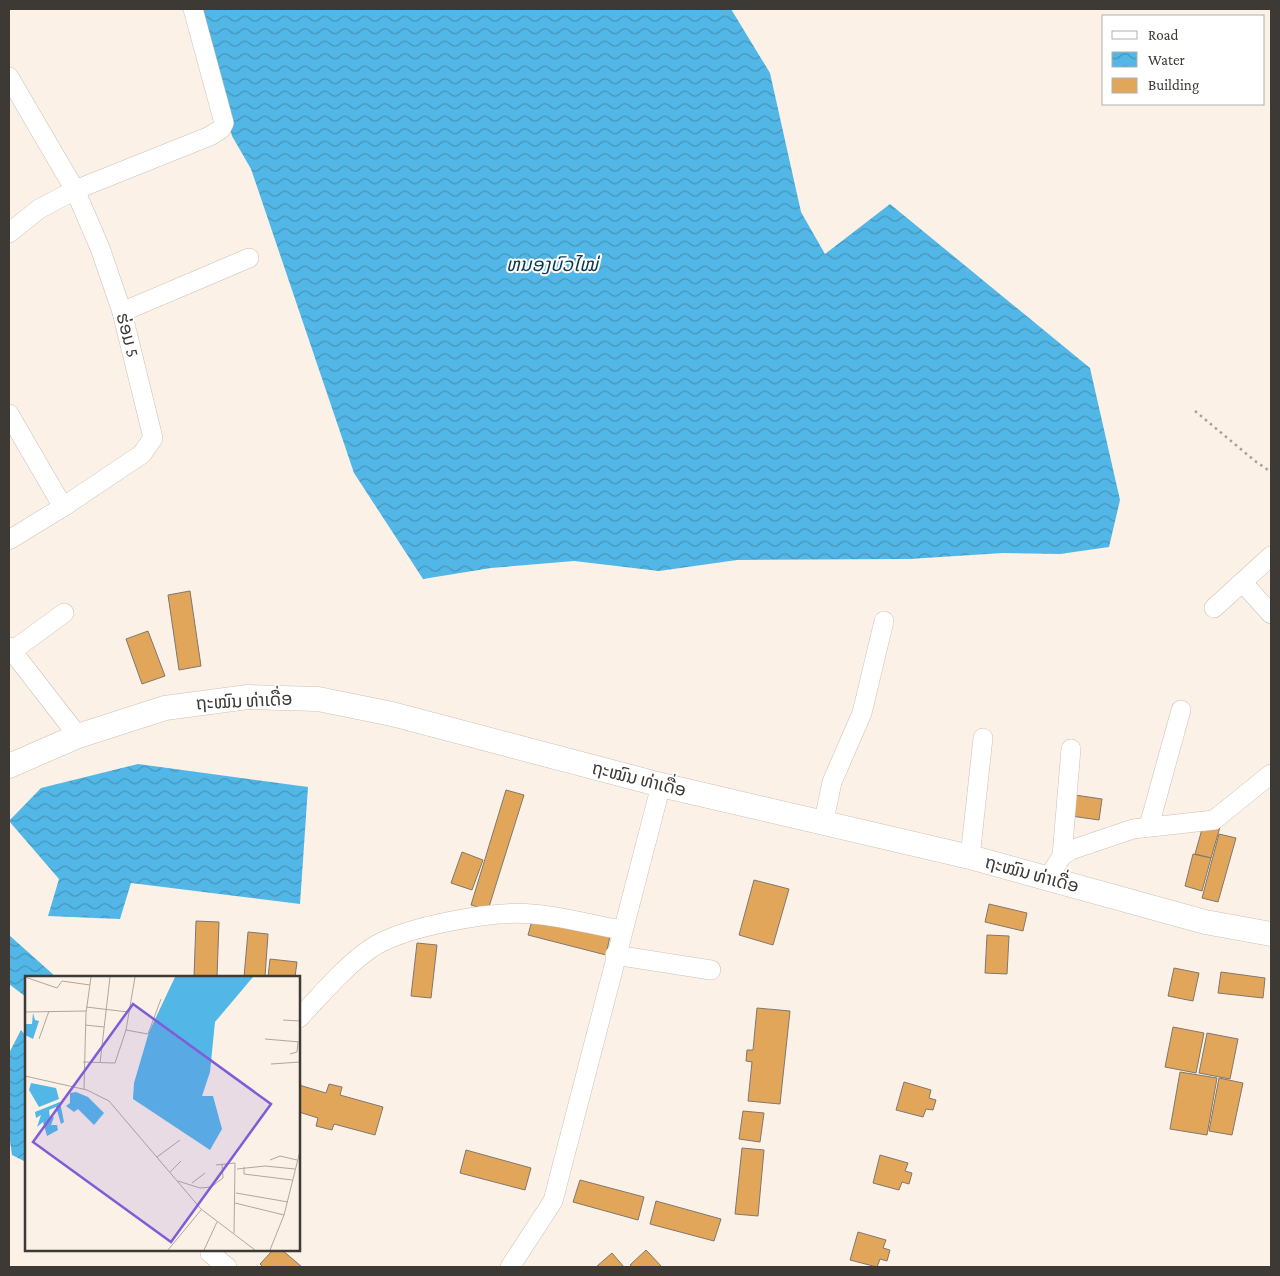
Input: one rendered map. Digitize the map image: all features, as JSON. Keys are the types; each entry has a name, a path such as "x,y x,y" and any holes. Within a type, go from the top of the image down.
{"main road":[{"name":"ຖະໝົນ ທ່າເດື່ອ","path":"9,766 78,736 144,714 189,703 248,697 318,699 392,714 661,786 823,825 970,857 1206,922 1271,934"}],"street":[{"path":"9,233 38,209 75,190 210,136 221,129 224,122 193,9"},
{"name":"ຮ່ອມ 5","path":"9,77 75,190 100,248 122,312 153,438 142,454 63,508 9,540"},
{"path":"122,312 249,258"},
{"path":"9,414 63,508"},
{"path":"1214,608 1271,556"},
{"path":"1242,583 1271,614"},
{"path":"64,613 10,649 78,736"},
{"path":"823,825 832,782 862,713 884,621"},
{"path":"1149,826 1181,710"},
{"path":"970,857 984,738"},
{"path":"1062,856 1071,749"},
{"path":"1048,878 1062,856 1071,850 1149,826 1214,820 1271,774"},
{"path":"510,1267 553,1201 615,954 661,786"},
{"path":"300,1017 357,960 370,949 392,938 481,916 531,914 622,930"},
{"path":"615,954 711,970"},
{"path":"210,1253 227,1267"}],"path":[{"path":"1195,411 1271,472"}],"water":[{"name":"ຫນອງບົວໄໝ່","path":"198,9 731,9 770,73 801,212 825,254 890,204 1090,368 1120,500 1109,547 1060,554 1003,553 909,559 737,560 659,571 574,561 491,568 423,579 354,473 251,169 232,136"},
{"path":"138,764 308,787 300,904 131,883 120,919 48,916 59,879 9,821 41,788"},
{"path":"9,935 55,976 25,976 25,996 9,984"},
{"path":"21,1030 25,1035 25,1162 12,1155 9,1134 9,1053"}],"building":[{"path":"190,591 201,666 179,670 168,595"},
{"path":"148,631 165,676 142,684 126,639"},
{"path":"506,790 524,795 488,910 471,905"},
{"path":"1075,795 1102,799 1099,820 1071,816"},
{"path":"1204,822 1220,827 1211,858 1195,854"},
{"path":"1219,834 1236,838 1218,902 1202,898"},
{"path":"462,852 483,860 472,890 451,883"},
{"path":"1193,854 1211,858 1202,891 1185,886"},
{"path":"754,880 789,889 773,945 739,935"},
{"path":"989,904 1027,913 1023,931 985,922"},
{"path":"533,917 610,936 606,955 528,935"},
{"path":"196,921 219,922 217,976 194,976"},
{"path":"248,932 268,934 265,976 244,976"},
{"path":"987,935 1009,936 1007,974 985,973"},
{"path":"417,943 437,945 431,998 411,996"},
{"path":"270,959 297,962 295,976 268,976"},
{"path":"1174,968 1199,973 1193,1001 1168,996"},
{"path":"1221,972 1265,978 1263,998 1218,993"},
{"path":"757,1008 790,1011 780,1104 748,1101 752,1062 746,1061 747,1050 753,1050"},
{"path":"1173,1027 1204,1033 1196,1073 1165,1067"},
{"path":"1207,1033 1238,1039 1230,1079 1199,1073"},
{"path":"1180,1072 1217,1078 1207,1135 1170,1129"},
{"path":"1219,1078 1243,1083 1232,1135 1209,1131"},
{"path":"904,1082 931,1090 929,1098 936,1100 933,1110 926,1109 923,1117 896,1110"},
{"path":"329,1084 342,1087 340,1095 383,1107 375,1135 334,1124 332,1130 316,1126 318,1118 300,1112 300,1085 326,1093"},
{"path":"743,1111 764,1113 760,1142 739,1139"},
{"path":"742,1148 764,1150 758,1216 735,1214"},
{"path":"466,1150 531,1168 525,1190 460,1173"},
{"path":"880,1155 908,1163 905,1171 912,1173 909,1184 902,1182 899,1190 873,1183"},
{"path":"580,1180 644,1197 638,1220 573,1202"},
{"path":"656,1201 721,1219 714,1241 650,1224"},
{"path":"858,1232 886,1240 883,1248 890,1250 887,1261 880,1259 877,1267 850,1260"},
{"path":"646,1250 662,1267 633,1267 630,1265"},
{"path":"272,1251 283,1251 302,1267 263,1267 260,1264"},
{"path":"612,1253 624,1267 596,1267"}]}
